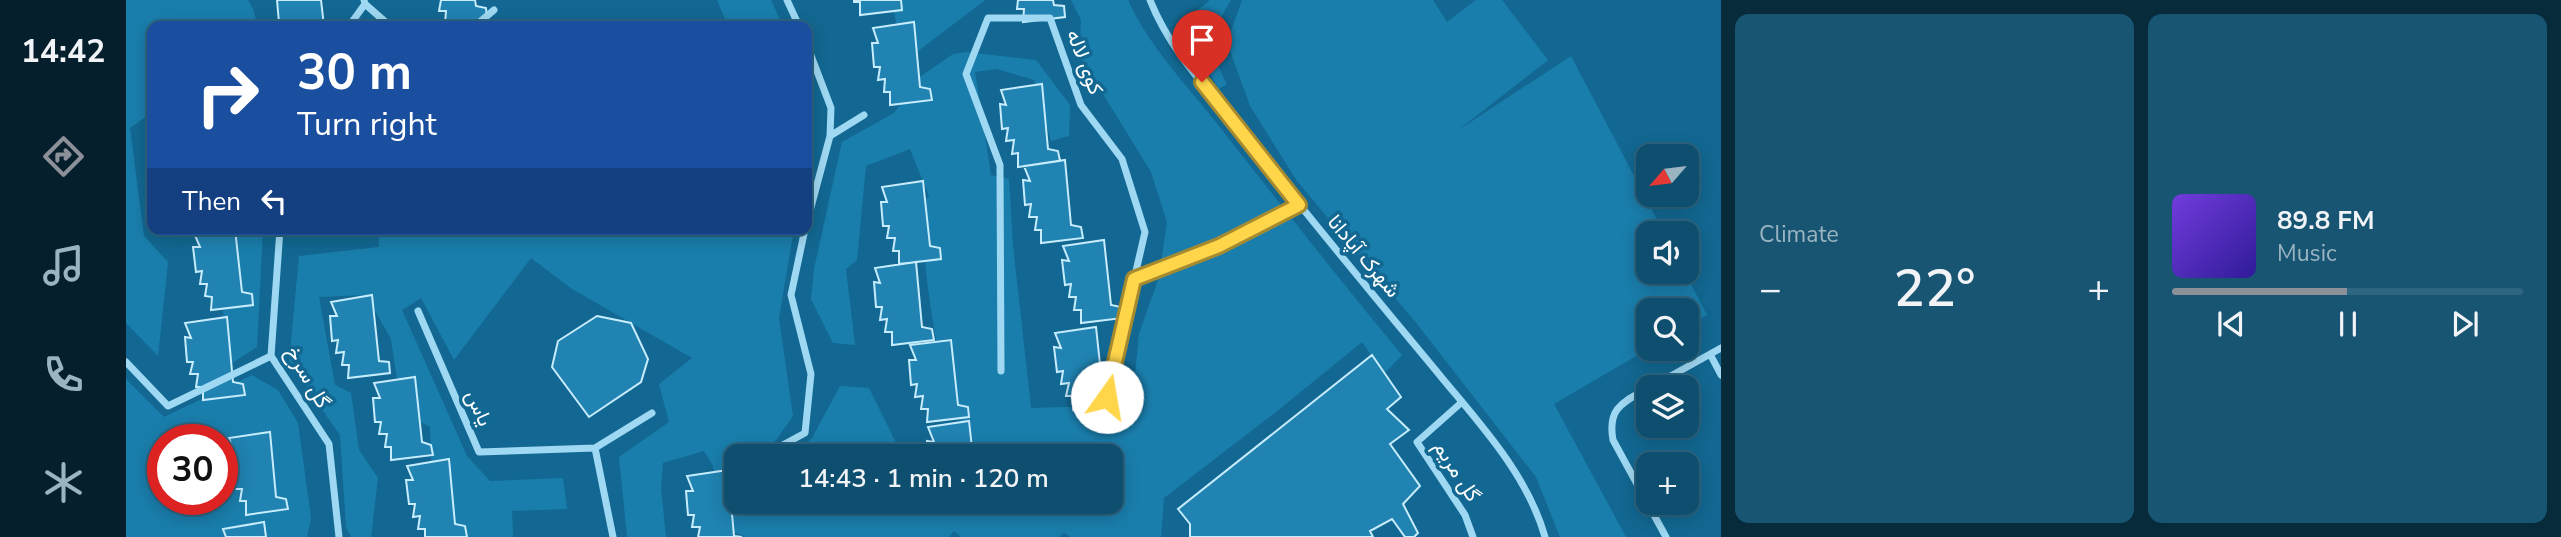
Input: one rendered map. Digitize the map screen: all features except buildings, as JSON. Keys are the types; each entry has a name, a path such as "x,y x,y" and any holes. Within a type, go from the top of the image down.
{"street":[{"path":"788,0 797,21"},
{"name":"شهرک آپادانا","path":"1150,0 1160,23 1186,62 1299,205 1462,402 1521,480 1545,537"},
{"path":"352,21 365,2 385,21"},
{"path":"481,21 494,10"},
{"name":"کوی لاله","path":"1001,371 1000,164 966,74 988,18 1050,18 1081,104 1122,159 1145,232 1107,397"},
{"path":"812,58 831,108 830,136 812,203"},
{"path":"830,136 863,115"},
{"path":"1134,279 1219,246 1299,205"},
{"name":"گل سرخ","path":"280,235 271,355 329,444 339,537"},
{"path":"785,444 805,433 811,374 791,295 804,235"},
{"name":"یاس","path":"418,311 480,452 595,448 652,413"},
{"path":"1673,375 1721,348"},
{"path":"1710,354 1721,375"},
{"path":"126,362 168,406 271,355"},
{"path":"1636,396 1619,405 1611,423 1613,440 1665,537"},
{"name":"گل مریم","path":"1462,402 1417,442 1465,515 1473,537"},
{"path":"595,448 613,537"}],"shaded area":[{"path":"126,0 248,0 257,21 147,21 147,118 130,128 144,236 168,262 158,356 126,323"},
{"path":"717,0 771,0 781,21 726,21"},
{"path":"891,0 984,0 984,1 905,61"},
{"path":"1071,0 1128,0 1146,33 1168,63 1402,355 1384,374 1362,342 1164,498 1161,537 1071,537 1064,533 1059,537 961,537 954,531 949,537 743,537 726,531 713,466 704,451 663,463 661,488 666,537 627,537 619,457 669,422 659,384 692,358 572,289 531,258 454,360 421,298 402,310 467,456 490,481 563,478 567,509 512,511 513,537 434,537 430,427 402,412 391,339 366,295 319,297 335,385 351,393 359,450 378,478 371,537 351,537 346,527 340,435 289,363 299,256 379,247 378,235 793,235 779,318 793,416 771,444 724,444 724,514 1123,514 1123,444 966,444 943,371 936,339 927,283 920,207 929,196 910,149 866,166 857,260 846,269 855,345 833,343 811,299 814,269 842,142 894,113 921,76 953,54 966,52 1036,60 1070,105 1069,136 1051,141 1034,80 997,69 975,72 991,175 1009,179 1013,246 1031,408 1132,405 1139,334 1159,277 1167,222 1151,172 1079,55 1081,20"},
{"path":"1210,0 1231,0 1217,31 1216,52 1227,84 1219,89 1185,31 1188,18"},
{"path":"1242,0 1433,0 1447,22 1476,0 1502,0 1548,60 1457,131 1571,56 1636,180 1636,207 1650,207 1658,221 1636,221 1636,284 1691,284 1698,298 1636,298 1636,356 1554,404 1626,537 1560,537 1536,477 1417,324 1297,181 1250,106 1227,42"},
{"path":"219,235 263,235 257,347 226,367"},
{"path":"1699,300 1707,315 1699,320"},
{"path":"252,375 278,390 298,423 311,518 307,537 126,537 126,379 164,417"},
{"path":"840,386 869,388 897,444 805,444 812,438"}],"route":[{"path":"1107,397 1134,279 1219,246 1299,205 1202,82"}]}
